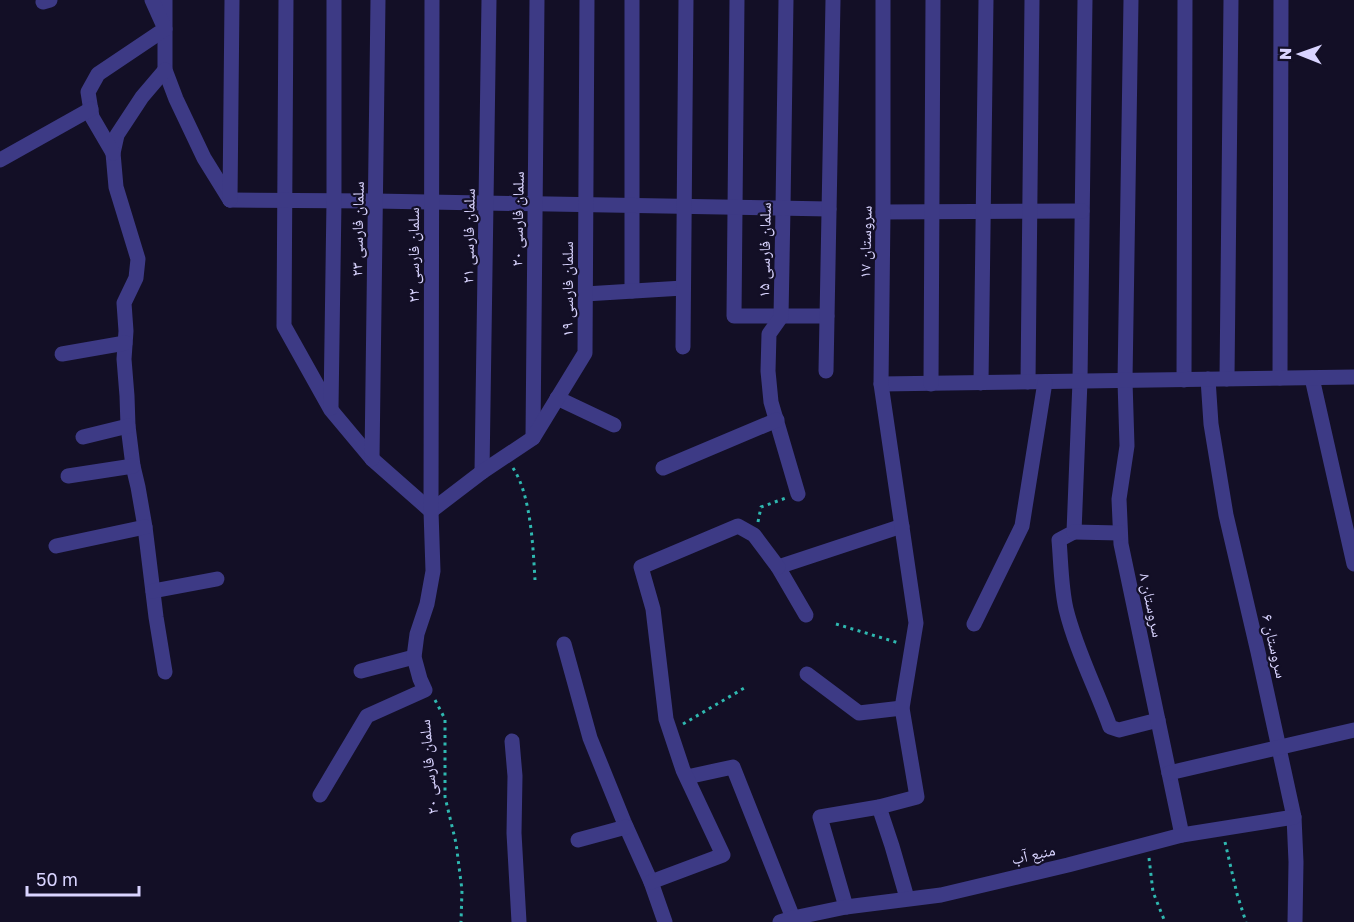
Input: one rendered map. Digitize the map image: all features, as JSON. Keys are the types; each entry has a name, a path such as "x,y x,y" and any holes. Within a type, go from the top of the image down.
{"street":[{"path":"152,0 165,29"},
{"path":"165,0 165,70 204,158 230,200"},
{"path":"230,200 232,0"},
{"path":"286,0 284,326 331,410 372,459 431,511 433,571 427,604 417,634 414,657 425,690 367,716 320,795"},
{"path":"331,410 334,0"},
{"name":"سلمان فارسی ۲۳","path":"372,459 378,0"},
{"name":"سلمان فارسی ۲۲","path":"431,511 432,0"},
{"name":"سلمان فارسی ۲۱","path":"482,472 489,0"},
{"name":"سلمان فارسی ۲۰","path":"533,438 537,0"},
{"name":"سلمان فارسی ۱۹","path":"431,511 482,472 533,438 585,353 587,0"},
{"path":"632,0 632,291"},
{"path":"682,347 686,0"},
{"path":"737,0 734,316 827,316"},
{"name":"سلمان فارسی ۱۵","path":"786,0 780,316 769,334 768,370 771,402 798,494"},
{"path":"826,371 833,0"},
{"name":"سروستان ۱۷","path":"879,807 917,797 902,708 916,622 880,384 883,0"},
{"path":"931,384 933,0"},
{"path":"981,383 986,0"},
{"path":"1028,382 1032,0"},
{"path":"1074,532 1080,381 1085,0"},
{"name":"سروستان ۸","path":"1131,0 1125,381 1127,446 1119,499 1120,544 1182,835"},
{"path":"1184,380 1185,0"},
{"path":"1227,379 1231,0"},
{"path":"1280,378 1281,0"},
{"path":"113,153 92,117 88,92 98,74 165,29"},
{"path":"165,70 142,97 117,135 113,153 116,187 138,259 136,278 124,303 126,331 124,359 128,426 165,672"},
{"path":"0,160 91,109"},
{"path":"230,200 829,209"},
{"path":"883,212 1082,211"},
{"path":"585,294 683,288"},
{"path":"62,354 125,343"},
{"path":"880,384 1354,377"},
{"path":"1312,378 1354,564"},
{"name":"سروستان ۶","path":"1208,379 1211,424 1226,515 1294,817 1295,922"},
{"path":"974,624 1022,526 1045,382"},
{"path":"557,399 614,425"},
{"path":"663,468 777,420"},
{"path":"83,437 128,426"},
{"path":"68,476 133,466"},
{"path":"651,882 723,855 687,777 666,719 653,609 641,567 738,526 754,535 778,567 806,615"},
{"path":"778,567 902,526"},
{"path":"56,546 145,527"},
{"path":"1120,533 1074,532 1059,540 1066,608 1084,665 1110,727 1119,730 1158,720"},
{"path":"153,591 217,579"},
{"path":"564,644 590,738 651,882 664,922"},
{"path":"361,671 414,657"},
{"path":"807,674 859,712 902,708"},
{"path":"1169,774 1354,730"},
{"path":"512,741 519,922"},
{"path":"687,777 733,767 787,920"},
{"path":"846,907 820,817 879,807 907,898"},
{"name":"منبع آب","path":"787,920 846,907 940,895 1182,835 1294,817"},
{"path":"578,840 626,827"}],"path":[{"path":"506,457 518,474 528,508 535,580"},
{"path":"754,535 761,507 798,494"},
{"path":"836,624 912,647"},
{"path":"669,727 684,724 746,687"},
{"name":"سلمان فارسی ۲۰","path":"425,690 435,699 444,719 445,797 456,843 462,890 461,922"},
{"path":"1222,829 1246,922"},
{"path":"1147,844 1153,892 1165,922"}]}
